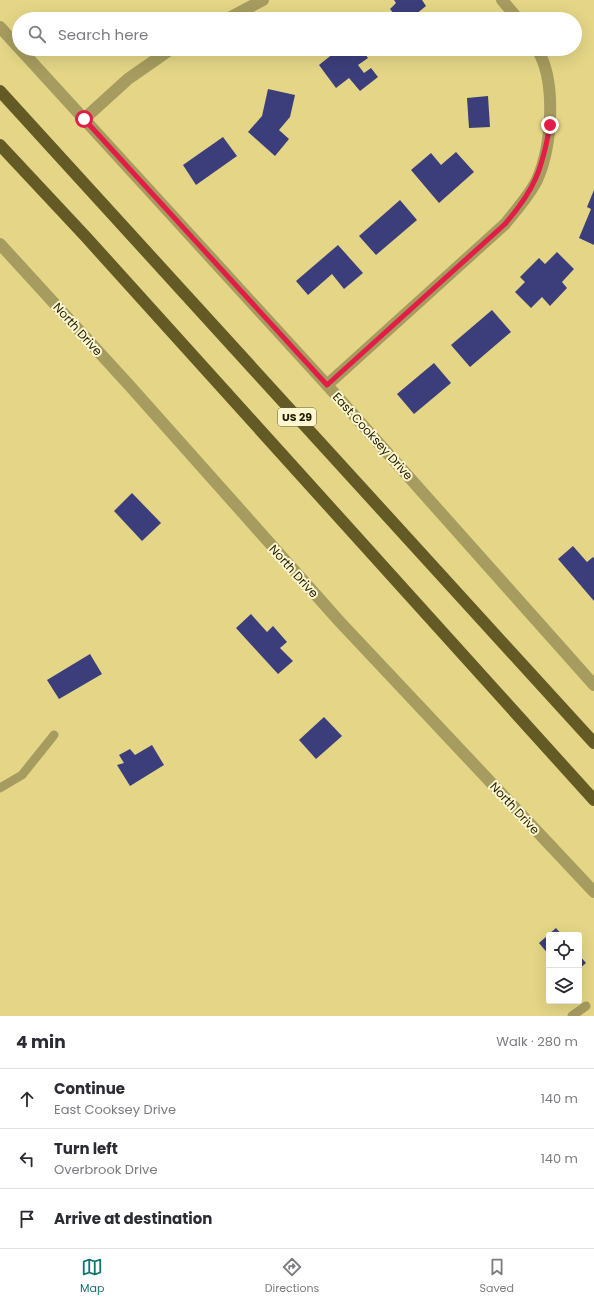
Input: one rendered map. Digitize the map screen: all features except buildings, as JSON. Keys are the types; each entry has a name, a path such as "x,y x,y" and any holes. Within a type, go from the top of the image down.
{"highway":[{"name":"US 29","path":"0,91 594,743"},
{"name":"US 29","path":"0,145 92,243 594,800"}],"street":[{"path":"240,12 263,0"},
{"path":"502,0 512,12"},
{"name":"East Cooksey Drive","path":"0,28 12,41"},
{"name":"East Cooksey Drive","path":"26,56 327,385 594,685"},
{"path":"84,119 128,79 160,56"},
{"path":"327,385 505,224 522,203 537,180 545,152 550,125 548,85 541,56"},
{"name":"North Drive","path":"0,244 134,391 340,622 594,892"}],"lane":[{"path":"0,788 22,775 54,735"},
{"path":"572,1016 586,1006"}],"route":[{"path":"84,119 327,385 505,224 522,203 537,180 545,152 550,125"}]}
